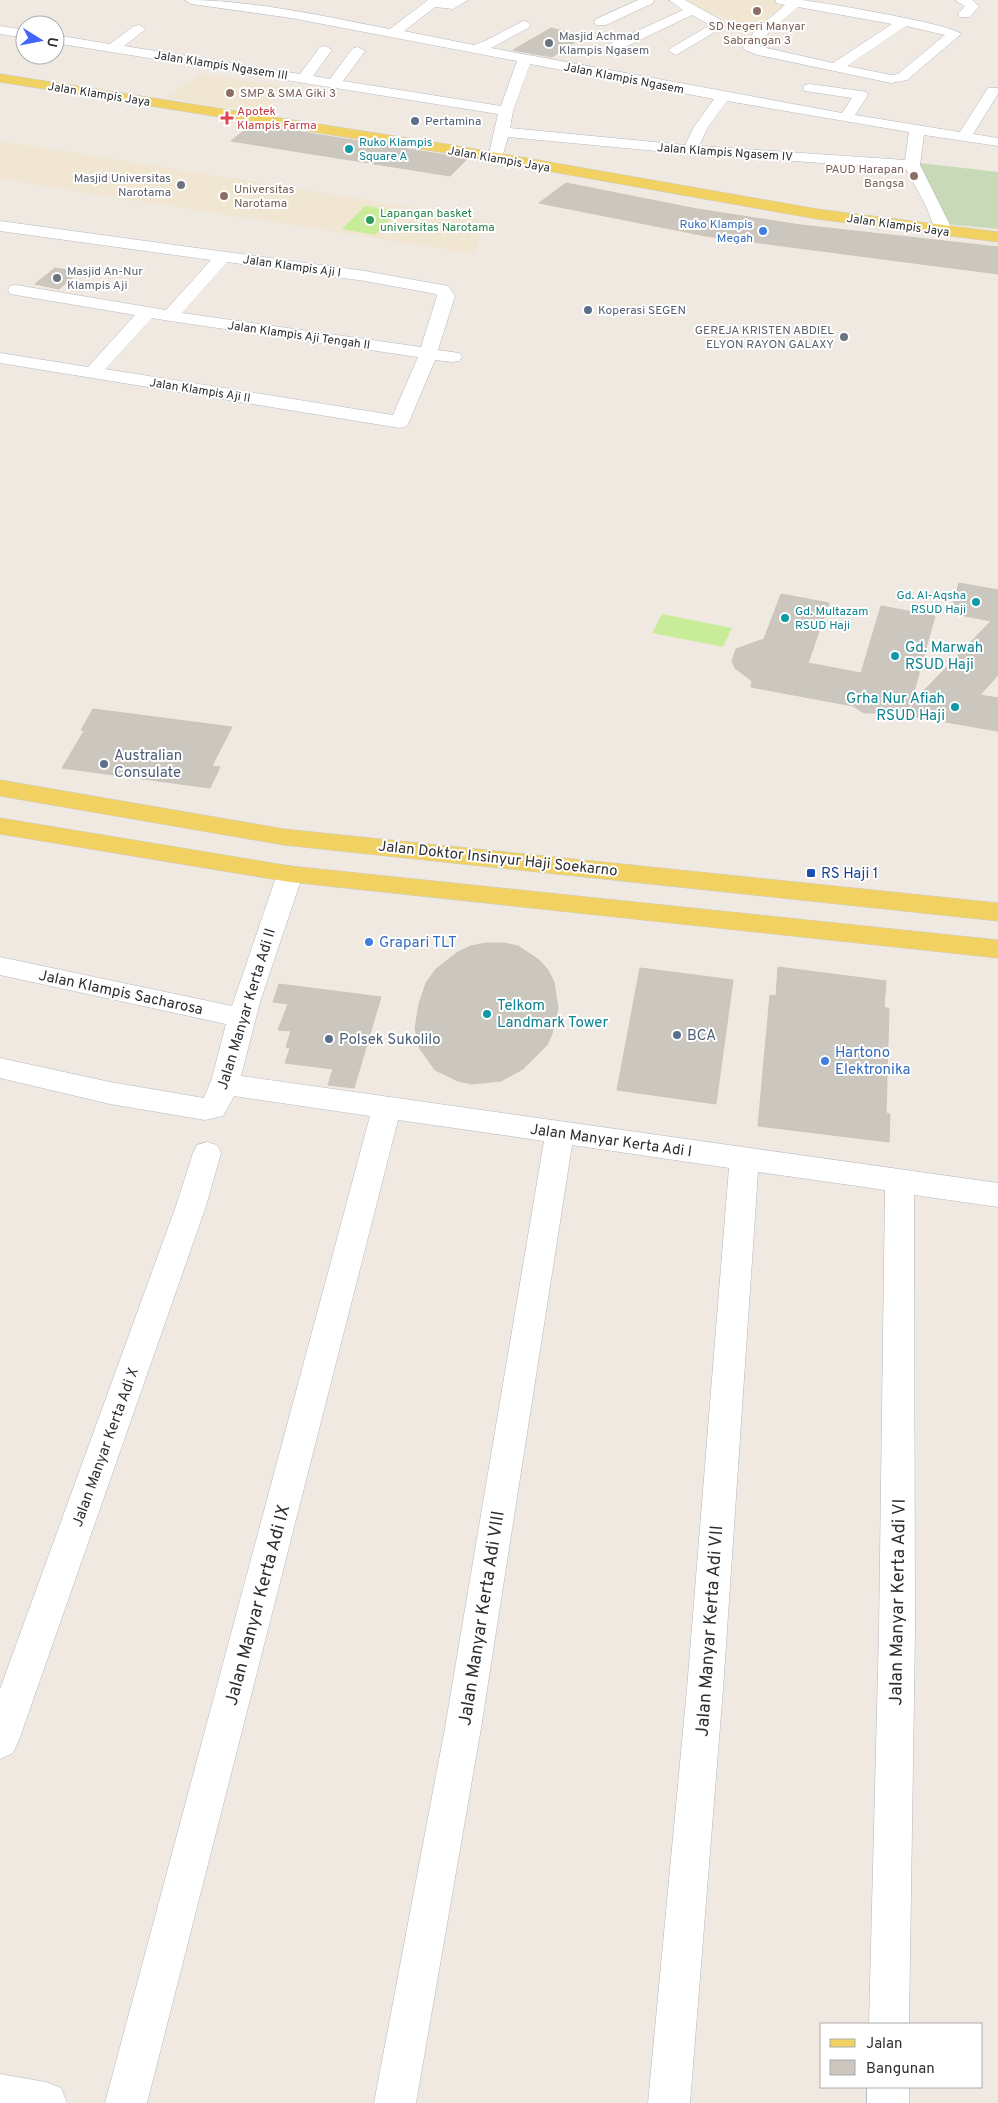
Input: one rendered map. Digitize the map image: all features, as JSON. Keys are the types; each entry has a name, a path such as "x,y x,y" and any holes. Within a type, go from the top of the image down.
{"main road":[{"name":"Jalan Klampis Jaya","path":"0,78 496,158 723,199 944,232 998,238"},
{"name":"Jalan Doktor Insinyur Haji Soekarno","path":"0,788 284,837 998,912"},
{"path":"28,792 9,799 1,821 290,874 998,950"}],"street":[{"name":"Jalan Klampis Ngasem","path":"192,0 310,18 846,118 998,142"},
{"path":"392,34 434,1 453,5 462,0"},
{"path":"600,22 648,0"},
{"path":"675,0 716,23 718,26 676,51"},
{"path":"781,0 797,1 904,22 954,34 897,79 884,79 758,51 750,47 757,37 797,1"},
{"path":"961,0 972,6 965,14"},
{"path":"310,18 320,6"},
{"path":"614,47 693,10"},
{"path":"836,67 904,22"},
{"path":"475,49 492,43 523,25"},
{"path":"113,48 139,29"},
{"path":"0,30 15,32"},
{"name":"Jalan Klampis Ngasem III","path":"65,41 506,111"},
{"path":"304,78 325,50"},
{"path":"334,83 358,51"},
{"path":"496,158 506,111 525,59"},
{"path":"810,88 861,95 846,118"},
{"path":"964,137 993,91"},
{"path":"690,150 701,127 724,96"},
{"path":"917,130 912,165 921,185 939,214 944,232"},
{"name":"Jalan Klampis Ngasem IV","path":"503,132 690,150 912,165"},
{"name":"Jalan Klampis Aji I","path":"0,226 365,276 442,290 446,296 428,354 400,422"},
{"path":"170,316 223,257"},
{"name":"Jalan Klampis Aji Tengah II","path":"0,278 20,284 9,296 170,316 452,356"},
{"path":"92,373 147,313"},
{"name":"Jalan Klampis Aji II","path":"0,358 400,422"},
{"name":"Jalan Manyar Kerta Adi II","path":"0,1068 110,1093 205,1109 213,1108 224,1084 242,1018 290,874"},
{"name":"Jalan Klampis Sacharosa","path":"0,966 242,1018"},
{"name":"Jalan Manyar Kerta Adi I","path":"224,1084 998,1195"},
{"name":"Jalan Manyar Kerta Adi IX","path":"126,2103 387,1107"},
{"name":"Jalan Manyar Kerta Adi VIII","path":"395,2103 463,1728 560,1133"},
{"name":"Jalan Manyar Kerta Adi X","path":"0,1740 188,1215 208,1153"},
{"name":"Jalan Manyar Kerta Adi VII","path":"670,2103 705,1689 744,1158"},
{"name":"Jalan Manyar Kerta Adi VI","path":"889,2023 897,1641 899,1207 902,1180"},
{"path":"888,2088 888,2103"},
{"path":"0,2095 46,2103"}],"shaded area":[{"name":"SD Negeri Manyar Sabrangan 3","path":"674,0 770,0 789,4 761,29 729,23 723,19 725,17 701,13"},
{"name":"SMP & SMA Giki 3","path":"200,74 291,88 260,113 167,98"},
{"name":"Universitas Narotama","path":"0,141 483,220 475,254 0,179"}],"green space":[{"path":"920,163 998,172 998,229 945,224 918,168"},
{"name":"Lapangan basket universitas Narotama","path":"365,206 398,211 375,235 342,229"},
{"path":"662,614 732,628 723,647 652,633"}],"building":[{"name":"Masjid Achmad Klampis Ngasem","path":"551,28 584,36 552,57 513,50"},
{"name":"Ruko Klampis Square A","path":"252,124 467,159 450,176 231,141"},
{"name":"Ruko Klampis Megah","path":"566,183 697,209 801,225 998,247 998,274 706,236 539,203"},
{"name":"Masjid An-Nur Klampis Aji","path":"55,268 79,272 59,289 35,284"},
{"path":"959,583 998,590 998,675 980,695 998,698 998,731 910,716 913,702 991,621 950,613"},
{"name":"Gd. Marwah RSUD Haji","path":"781,594 829,603 808,663 861,673 881,606 935,616 910,706 876,713 864,713 853,706 751,687 752,681 735,668 732,661 736,649 764,639"},
{"path":"93,709 232,727 212,766 220,767 210,788 62,768 84,731 81,730"},
{"name":"Telkom Landmark Tower","path":"486,943 504,943 518,946 539,960 548,970 554,982 558,1008 552,1034 547,1045 523,1069 501,1081 472,1084 458,1081 435,1070 420,1049 415,1028 419,1004 426,983 436,969 458,952 471,946"},
{"name":"Hartono Elektronika","path":"778,967 886,981 884,1007 889,1009 886,1113 890,1114 889,1142 758,1126 770,995 776,996"},
{"name":"BCA","path":"640,968 733,980 716,1104 617,1090"},
{"name":"Polsek Sukolilo","path":"279,984 381,997 354,1088 328,1085 333,1069 285,1063 290,1048 286,1047 291,1031 278,1030 288,1004 273,1002"}],"place":[{"name":"SD Negeri Manyar Sabrangan 3","path":"757,11"},
{"name":"Masjid Achmad Klampis Ngasem","path":"549,43"},
{"name":"SMP & SMA Giki 3","path":"230,93"},
{"name":"Apotek Klampis Farma","path":"227,118"},
{"name":"Pertamina","path":"415,121"},
{"name":"Ruko Klampis Square A","path":"349,149"},
{"name":"PAUD Harapan Bangsa","path":"914,176"},
{"name":"Masjid Universitas Narotama","path":"181,185"},
{"name":"Universitas Narotama","path":"224,196"},
{"name":"Lapangan basket universitas Narotama","path":"370,220"},
{"name":"Ruko Klampis Megah","path":"763,231"},
{"name":"Masjid An-Nur Klampis Aji","path":"57,278"},
{"name":"Koperasi SEGEN","path":"588,310"},
{"name":"GEREJA KRISTEN ABDIEL ELYON RAYON GALAXY","path":"844,337"},
{"name":"Gd. Al-Aqsha RSUD Haji","path":"976,602"},
{"name":"Gd. Multazam RSUD Haji","path":"785,618"},
{"name":"Gd. Marwah RSUD Haji","path":"895,656"},
{"name":"Grha Nur Afiah RSUD Haji","path":"955,707"},
{"name":"Australian Consulate","path":"104,764"},
{"name":"RS Haji 1","path":"811,873"},
{"name":"Grapari TLT","path":"369,942"},
{"name":"Telkom Landmark Tower","path":"487,1014"},
{"name":"BCA","path":"677,1035"},
{"name":"Polsek Sukolilo","path":"329,1039"},
{"name":"Hartono Elektronika","path":"825,1061"}]}
